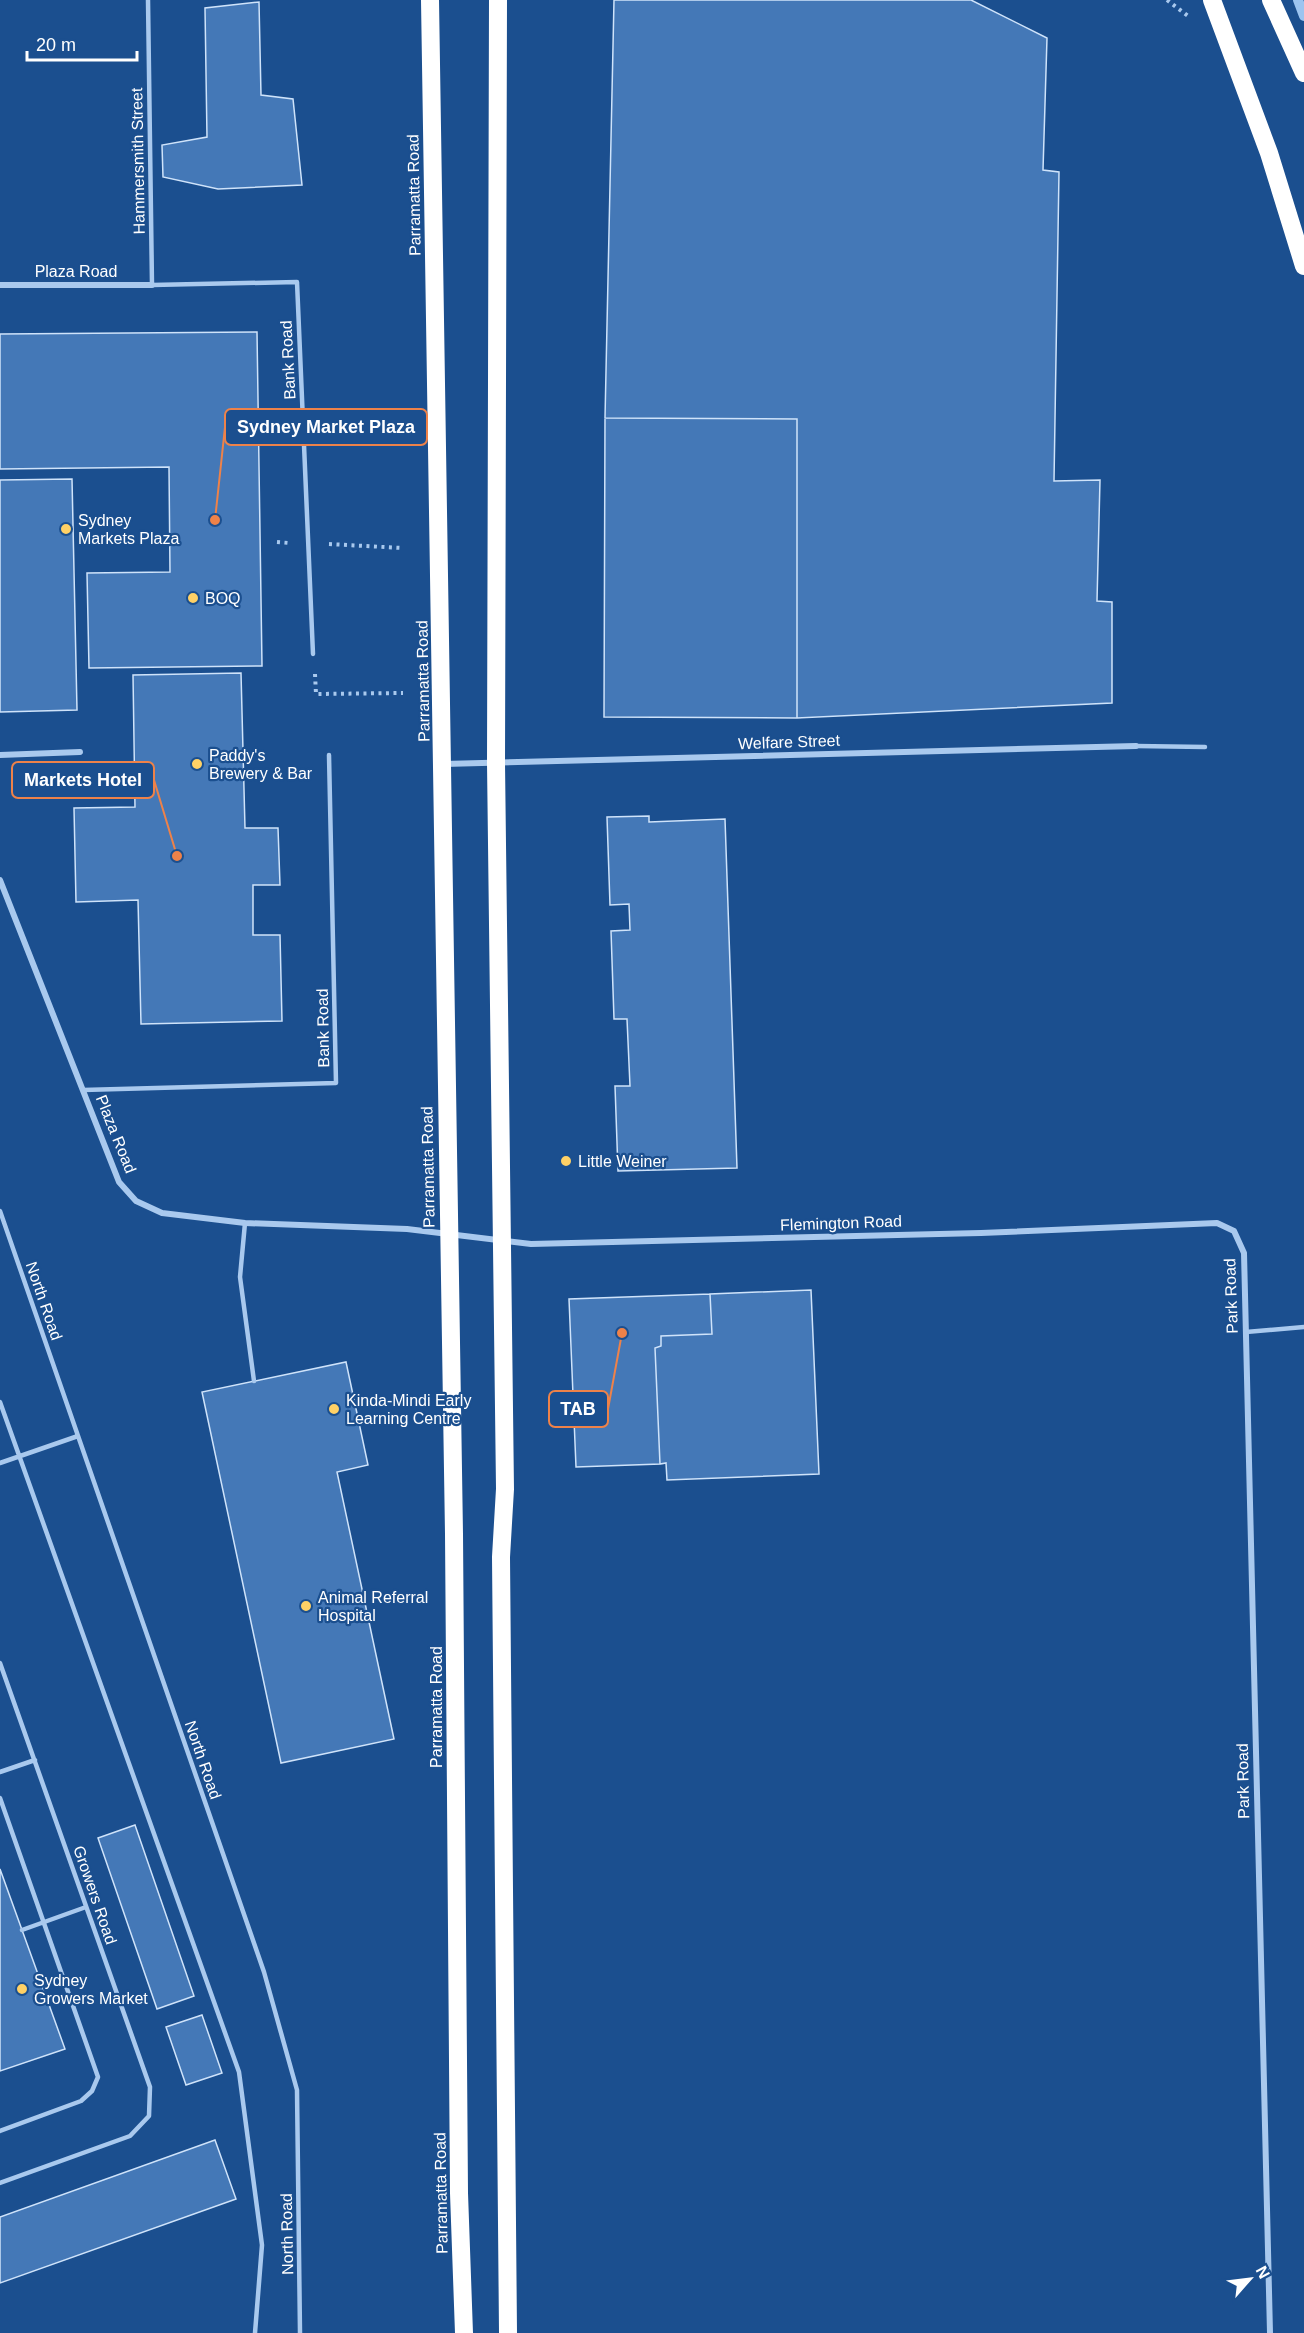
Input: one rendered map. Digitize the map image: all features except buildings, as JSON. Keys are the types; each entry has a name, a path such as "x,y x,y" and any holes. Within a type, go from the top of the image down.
{"highway":[{"name":"Parramatta Road","path":"430,0 444,764 459,2193 464,2333"},
{"path":"498,0 496,763 505,1489 501,1569 508,2333"},
{"path":"1212,0 1269,153 1304,266"},
{"path":"1271,0 1304,73"}],"street":[{"name":"Plaza Road","path":"0,285 152,285"},
{"name":"Welfare Street","path":"444,764 1136,746"},
{"path":"0,755 80,752"},
{"name":"Plaza Road","path":"0,880 97,1131 119,1182 136,1201 162,1213 245,1223 449,1233"},
{"name":"Flemington Road","path":"449,1233 531,1244 1217,1223 1234,1231"},
{"name":"Park Road","path":"1234,1231 1244,1253 1270,2333"}],"lane":[{"name":"Hammersmith Street","path":"148,0 152,285"},
{"name":"Bank Road","path":"152,285 297,282 314,654"},
{"path":"1136,746 1205,747"},
{"name":"Bank Road","path":"83,1090 336,1083 329,755"},
{"name":"North Road","path":"0,1211 264,1972 297,2090 300,2333"},
{"path":"245,1223 240,1277 254,1381"},
{"path":"1246,1332 1304,1328"},
{"path":"0,1402 239,2072 262,2245 255,2333"},
{"path":"0,1463 78,1436"},
{"name":"Growers Road","path":"0,1663 150,2087 149,2116 130,2136 0,2183"},
{"path":"0,1772 34,1760"},
{"path":"0,1798 98,2077 92,2091 81,2101 0,2131"},
{"path":"22,1930 86,1908"}],"path":[{"path":"278,542 402,548"},
{"path":"314,654 316,694 403,693"}],"waterway":[{"path":"1298,0 1304,16"}],"place":[{"name":"Sydney Market Plaza","path":"215,520"},
{"name":"Sydney Markets Plaza","path":"66,529"},
{"name":"BOQ","path":"193,598"},
{"name":"Paddy's Brewery & Bar","path":"197,764"},
{"name":"Markets Hotel","path":"177,856"},
{"name":"Little Weiner","path":"566,1161"},
{"name":"TAB","path":"622,1333"},
{"name":"Kinda-Mindi Early Learning Centre","path":"334,1409"},
{"name":"Animal Referral Hospital","path":"306,1606"},
{"name":"Sydney Growers Market","path":"22,1989"}]}
